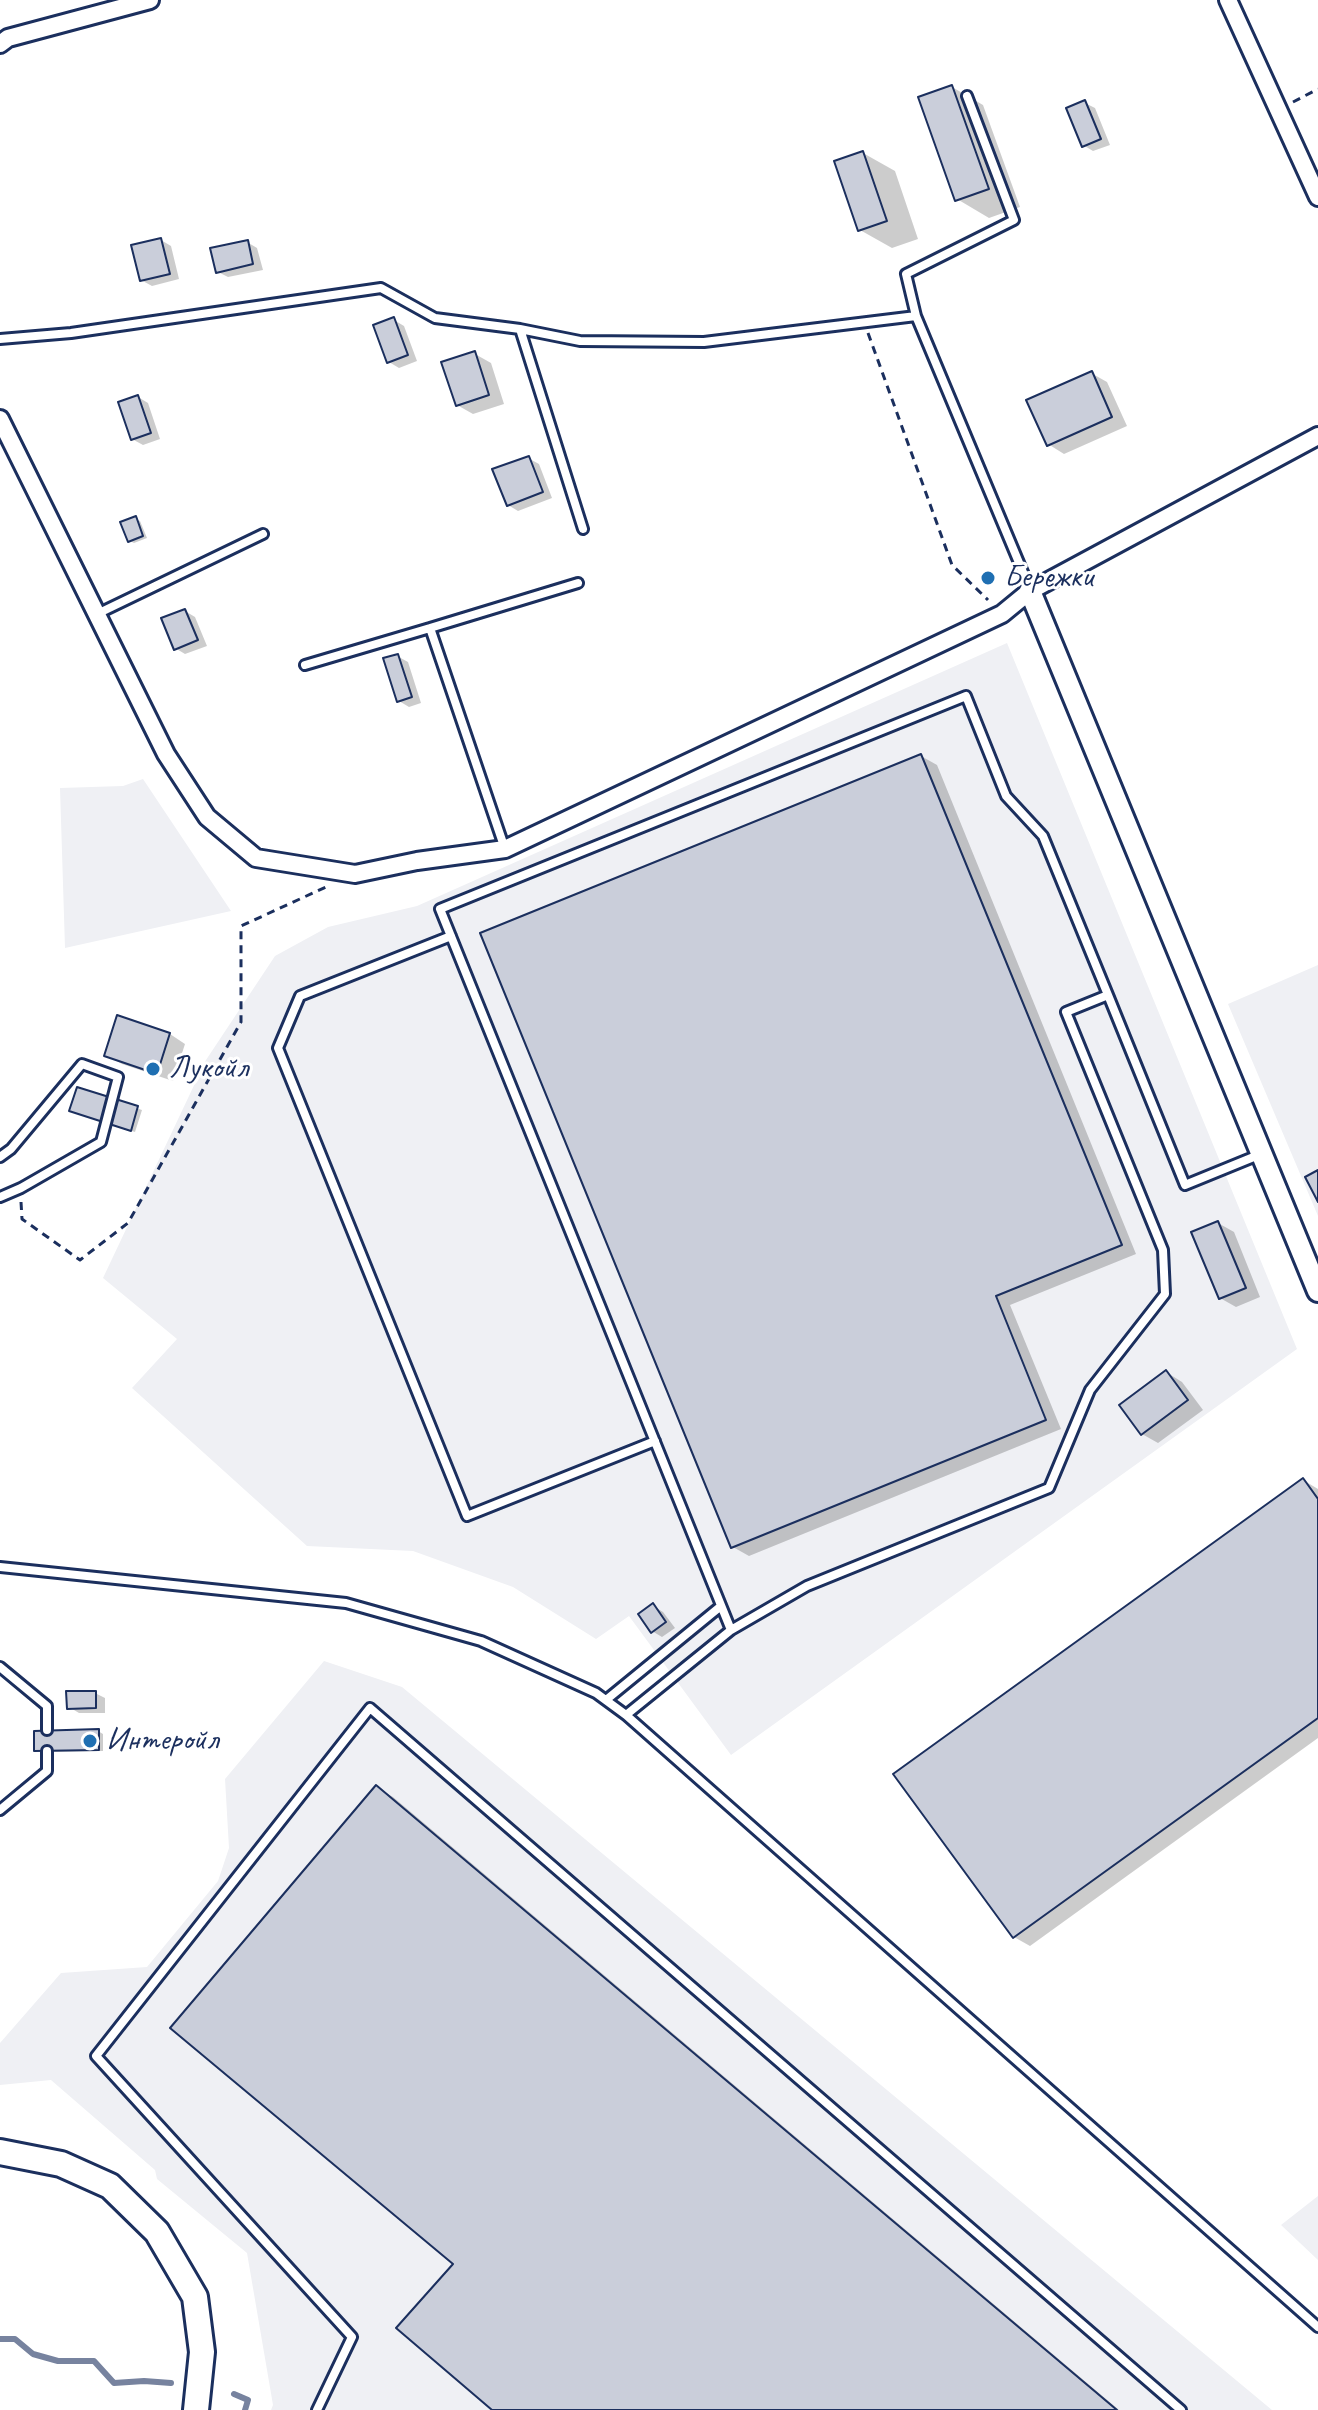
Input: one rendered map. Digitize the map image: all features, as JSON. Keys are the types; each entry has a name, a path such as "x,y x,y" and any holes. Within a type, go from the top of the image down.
{"main road":[{"path":"0,2152 61,2164 110,2186 157,2232 195,2297 202,2352 196,2410"}],"street":[{"path":"0,44 8,38 150,0"},
{"path":"1228,0 1318,197"},
{"path":"0,419 166,754 207,817 256,858 355,874 417,861 505,849 1002,614 1030,591 1318,436"},
{"path":"1030,591 1318,1291"}],"lane":[{"path":"967,96 1014,220 906,274 916,316 1030,591"},
{"path":"0,339 71,333 381,288 435,318 520,329 580,341 704,342 916,316"},
{"path":"520,329 583,529"},
{"path":"96,614 263,534"},
{"path":"305,665 578,583"},
{"path":"430,628 505,849"},
{"path":"731,1630 440,909 966,696 1006,796 1043,836 1185,1185 1262,1154"},
{"path":"451,936 300,996 278,1048 455,1487 467,1516 655,1441"},
{"path":"626,1715 731,1630 807,1586 1049,1488 1090,1390 1165,1294 1163,1250 1066,1012 1108,995"},
{"path":"0,1157 11,1149 82,1064 118,1077 101,1142 0,1197"},
{"path":"0,1567 346,1603 481,1641 596,1693 626,1715 1318,2327"},
{"path":"606,1700 721,1606"},
{"path":"0,1667 47,1706 47,1730"},
{"path":"317,2410 352,2337 96,2056 370,1708 1181,2410"},
{"path":"0,1810 47,1771 47,1751"}],"path":[{"path":"1280,109 1318,89"},
{"path":"864,322 952,565 1002,614"},
{"path":"21,1188 22,1219 80,1260 128,1223 241,1022 241,926 355,874"}],"shaded area":[{"path":"1007,643 1297,1349 731,1755 629,1616 596,1639 513,1587 413,1551 307,1546 132,1388 177,1339 103,1278 206,1060 275,956 328,927 417,906"},
{"path":"143,779 231,911 65,948 60,788 123,786"},
{"path":"1318,965 1318,1216 1228,1004"},
{"path":"324,1661 402,1687 1272,2410 271,2410 273,2405 247,2253 157,2179 155,2170 51,2080 0,2085 0,2043 61,1973 147,1967 218,1881 229,1848 225,1779"},
{"path":"1318,2196 1318,2260 1281,2225"}],"building":[{"path":"952,85 989,189 955,201 918,97"},
{"path":"1085,100 1101,139 1082,147 1066,108"},
{"path":"863,151 887,221 858,231 834,161"},
{"path":"161,238 170,274 140,281 131,245"},
{"path":"248,240 253,264 216,273 210,248"},
{"path":"394,317 408,355 387,363 373,325"},
{"path":"475,351 489,395 456,406 441,362"},
{"path":"1092,371 1112,417 1047,446 1026,400"},
{"path":"138,395 151,433 131,440 118,402"},
{"path":"529,456 543,492 507,506 492,469"},
{"path":"136,516 143,536 128,542 120,522"},
{"path":"185,609 198,640 174,650 161,618"},
{"path":"398,654 412,697 397,702 383,658"},
{"path":"921,754 1122,1245 996,1296 1046,1420 731,1548 480,933"},
{"path":"117,1015 170,1033 157,1074 104,1056"},
{"path":"77,1087 138,1106 131,1131 69,1111"},
{"path":"1318,1170 1318,1202 1305,1177"},
{"path":"1218,1221 1246,1288 1219,1299 1191,1232"},
{"path":"1166,1370 1188,1400 1141,1435 1119,1405"},
{"path":"1303,1478 1318,1499 1318,1718 1013,1938 893,1774"},
{"path":"653,1603 666,1622 651,1633 638,1614"},
{"path":"66,1691 96,1691 96,1708 67,1709"},
{"path":"99,1729 99,1750 34,1751 34,1731"},
{"path":"376,1785 1117,2410 492,2410 396,2328 453,2264 170,2028"}],"waterway":[{"path":"0,2339 15,2339 33,2354 58,2361 94,2361 114,2383 171,2383"},
{"path":"234,2394 248,2400 245,2410"}],"place":[{"name":"Бережки","path":"988,578"},
{"name":"Лукойл","path":"153,1069"},
{"name":"Интеройл","path":"90,1741"}]}
